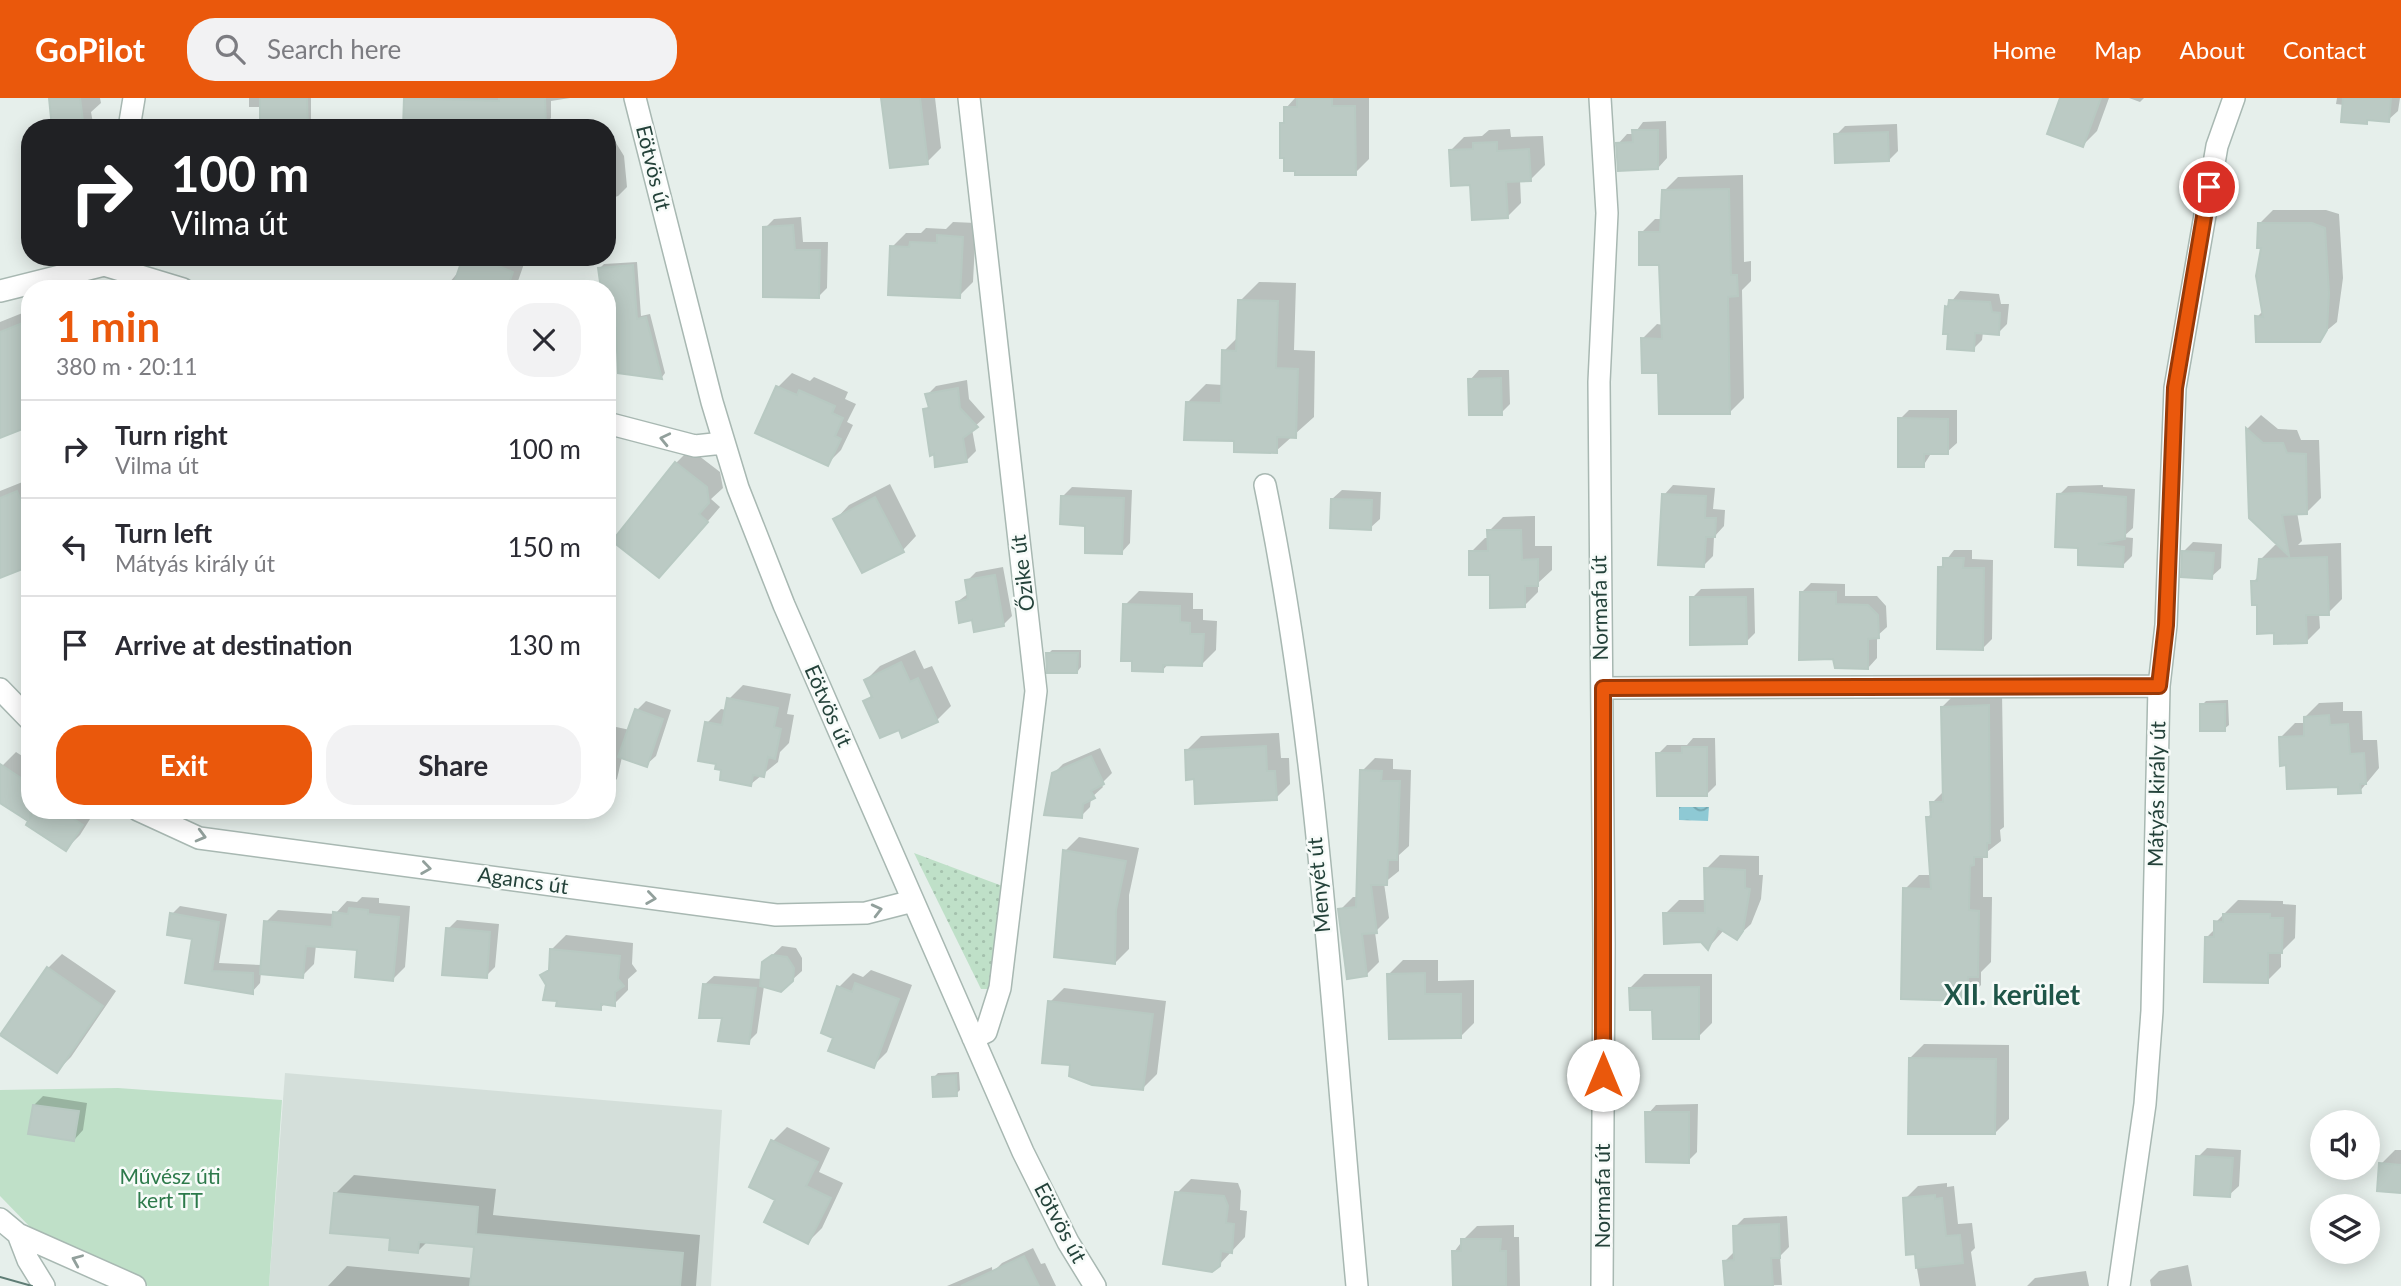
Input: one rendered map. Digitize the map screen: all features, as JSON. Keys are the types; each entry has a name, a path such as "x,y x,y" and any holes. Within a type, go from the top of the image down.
{"street":[{"path":"130,119 134,98"},
{"name":"Eötvös út","path":"635,98 723,443 784,605 1023,1152 1068,1242 1095,1286"},
{"name":"Őzike út","path":"969,98 1036,691 1000,988 986,1032 973,1038"},
{"name":"Normafa út","path":"1600,98 1607,213 1599,383 1599,614 1603,688 1602,1286"},
{"name":"Mátyás király út","path":"2119,1286 2145,1104 2152,1011 2159,686 2166,625 2175,388 2217,146 2234,98"},
{"path":"36,280 86,266"},
{"path":"118,266 158,280"},
{"path":"0,290 21,284"},
{"path":"616,425 695,446 723,443"},
{"name":"Menyét út","path":"1265,485 1286,588 1314,824 1357,1286"},
{"path":"1603,688 2159,686"},
{"path":"0,689 21,711"},
{"name":"Agancs út","path":"158,819 199,838 776,915 866,913 914,901"},
{"path":"0,1219 18,1234 135,1286"},
{"path":"18,1234 28,1260 44,1286"}],"shaded area":[{"path":"285,1073 722,1110 711,1286 269,1286"}],"green space":[{"path":"914,853 1005,887 990,989 981,989"},
{"name":"Művész úti kert TT","path":"118,1088 282,1100 269,1286 148,1286 65,1249 32,1229 0,1196 0,1090"}],"water":[{"path":"1679,807 1709,807 1708,821 1679,820"}],"building":[{"path":"49,98 80,98 83,119 51,119"},
{"path":"260,98 307,98 308,119 260,119"},
{"path":"404,98 499,101 499,98 545,98 546,119 403,119"},
{"path":"881,98 920,98 928,164 890,168"},
{"path":"1297,98 1332,98 1332,106 1355,106 1356,175 1295,175 1295,171 1284,171 1284,158 1280,158 1280,123 1284,123 1284,107 1297,107"},
{"path":"2060,98 2101,98 2083,147 2047,134"},
{"path":"2343,98 2391,98 2389,122 2341,122"},
{"path":"1632,130 1658,130 1658,169 1618,171 1616,143 1633,142"},
{"path":"1888,132 1889,161 1835,163 1834,134"},
{"path":"1497,142 1497,151 1529,149 1531,181 1506,182 1508,218 1472,220 1470,185 1451,186 1449,150 1473,149 1473,143"},
{"path":"1729,189 1731,275 1737,275 1738,296 1728,297 1730,414 1659,414 1658,373 1642,373 1641,338 1662,339 1659,265 1639,265 1639,232 1660,232 1662,190"},
{"path":"2258,223 2312,223 2325,228 2329,293 2327,330 2320,342 2256,342 2255,316 2263,317 2256,276 2261,248 2257,248"},
{"path":"793,225 795,250 820,250 819,298 763,297 763,227"},
{"path":"937,235 963,237 960,298 888,295 890,246 909,247 910,242 937,243"},
{"path":"633,265 637,319 646,317 662,379 618,373 616,280 600,280 598,268"},
{"path":"460,266 499,266 513,272 510,280 455,280"},
{"path":"1238,300 1278,301 1276,368 1298,369 1296,438 1277,437 1277,453 1234,452 1234,441 1184,440 1186,402 1221,403 1222,350 1236,351"},
{"path":"1949,300 1990,302 1992,312 2000,313 1999,335 1975,333 1974,351 1947,349 1948,334 1943,334 1945,306 1948,307"},
{"path":"21,324 21,430 0,438 0,332"},
{"path":"1501,378 1502,415 1469,415 1468,379"},
{"path":"776,386 797,395 799,390 835,406 832,413 843,418 835,436 841,439 828,466 755,433"},
{"path":"958,388 960,408 978,427 963,438 967,462 935,467 934,454 930,456 923,409 929,408 925,394"},
{"path":"1898,418 1948,419 1948,454 1924,454 1924,467 1898,467"},
{"path":"2246,428 2263,443 2283,443 2287,453 2306,454 2307,514 2282,515 2289,556 2249,518"},
{"path":"675,462 707,487 709,503 699,514 708,522 659,578 616,544 616,536"},
{"path":"17,491 21,501 21,570 0,578 0,498"},
{"path":"1662,494 1706,496 1705,518 1716,518 1715,537 1706,537 1704,567 1658,565"},
{"path":"2057,494 2126,497 2125,539 2098,544 2124,547 2123,567 2078,565 2078,548 2055,547"},
{"path":"1061,496 1124,498 1122,554 1085,553 1085,526 1060,524"},
{"path":"875,497 904,552 862,573 833,519"},
{"path":"1331,499 1372,500 1371,530 1330,528"},
{"path":"1487,530 1521,530 1522,560 1538,559 1538,586 1525,586 1525,607 1490,608 1490,575 1469,575 1469,551 1488,551"},
{"path":"2182,551 2214,553 2212,579 2181,577"},
{"path":"2327,557 2329,615 2306,615 2307,643 2274,644 2274,633 2257,634 2257,605 2252,605 2251,581 2257,581 2259,559"},
{"path":"1943,558 1964,558 1963,568 1984,568 1983,650 1937,649 1938,567 1943,567"},
{"path":"995,575 1004,626 974,632 972,620 959,623 956,602 968,599 965,580"},
{"path":"1800,592 1836,592 1836,604 1868,605 1878,615 1879,638 1868,639 1868,669 1835,668 1833,659 1799,660"},
{"path":"1690,597 1746,597 1747,644 1690,645"},
{"path":"1123,604 1180,606 1180,622 1190,623 1190,634 1204,634 1202,666 1163,665 1163,672 1132,671 1132,661 1121,661"},
{"path":"1046,653 1078,653 1077,673 1047,673"},
{"path":"901,662 910,682 918,678 938,722 902,738 899,730 880,738 863,701 872,697 864,680"},
{"path":"727,698 778,708 774,727 781,729 775,759 768,757 764,777 753,775 751,786 720,780 721,770 715,769 716,764 698,761 705,722 722,725"},
{"path":"2200,704 2225,704 2225,731 2200,731"},
{"path":"1989,705 1990,843 1987,843 1987,857 1974,857 1974,865 1970,866 1969,910 1979,911 1978,977 1968,977 1967,1001 1901,999 1903,888 1931,889 1926,817 1931,817 1930,802 1943,802 1941,707"},
{"path":"635,709 663,719 647,767 618,757"},
{"path":"2329,715 2330,725 2348,724 2350,754 2364,753 2366,784 2360,784 2361,793 2338,794 2338,787 2287,789 2286,765 2280,766 2279,737 2304,736 2304,717"},
{"path":"1266,746 1267,771 1275,771 1277,800 1195,804 1194,779 1186,780 1185,750"},
{"path":"1682,747 1707,747 1707,796 1657,796 1656,753 1682,753"},
{"path":"1091,756 1104,784 1091,791 1095,798 1083,804 1082,818 1044,815 1052,773"},
{"path":"0,764 21,778 21,816 0,803"},
{"path":"1360,770 1382,771 1381,781 1400,781 1397,860 1388,860 1387,885 1371,885 1377,933 1362,934 1367,976 1347,979 1338,909 1356,907"},
{"path":"25,819 74,819 83,825 66,851 26,825 28,821"},
{"path":"1063,850 1126,861 1116,910 1115,964 1054,957"},
{"path":"1704,868 1745,870 1745,888 1750,889 1743,931 1737,940 1718,928 1708,950 1701,942 1664,944 1663,913 1705,913"},
{"path":"349,908 368,910 368,914 399,917 393,981 355,977 357,950 306,946 303,978 260,974 264,921 332,927 333,912 348,914"},
{"path":"170,913 219,922 212,971 253,973 253,994 185,983 192,939 167,935"},
{"path":"2223,914 2270,914 2270,918 2283,918 2282,953 2268,953 2268,983 2204,982 2205,937 2214,937 2214,921 2223,922"},
{"path":"446,928 490,932 487,978 442,975"},
{"path":"550,949 620,956 618,979 624,986 615,992 615,1006 601,1004 601,1010 556,1006 557,1001 543,1000 546,985 540,975 549,970"},
{"path":"772,955 787,957 794,968 793,981 781,992 760,986 762,962"},
{"path":"47,967 103,1006 57,1073 0,1035"},
{"path":"1425,973 1425,994 1461,994 1461,1038 1389,1039 1387,974"},
{"path":"855,983 899,999 874,1068 828,1051 833,1038 821,1033 837,986 852,992"},
{"path":"703,984 756,988 749,1044 718,1041 722,1018 699,1018"},
{"path":"1699,987 1699,1039 1653,1039 1652,1010 1630,1010 1629,988"},
{"path":"1048,1001 1153,1014 1143,1090 1092,1085 1069,1076 1070,1065 1042,1063"},
{"path":"1909,1058 1996,1059 1995,1134 1908,1134"},
{"path":"956,1075 957,1096 933,1097 932,1077"},
{"path":"33,1105 79,1111 74,1141 28,1134"},
{"path":"1645,1112 1689,1112 1689,1163 1646,1162"},
{"path":"771,1140 818,1162 806,1186 831,1198 808,1244 764,1222 775,1200 749,1187"},
{"path":"2196,1156 2233,1158 2230,1197 2194,1195"},
{"path":"2380,1163 2401,1165 2401,1193 2377,1191"},
{"path":"1175,1192 1224,1196 1228,1206 1226,1223 1234,1224 1232,1253 1221,1251 1220,1266 1212,1272 1163,1264"},
{"path":"334,1193 478,1207 476,1234 683,1253 680,1286 470,1286 474,1247 419,1242 418,1253 389,1250 390,1238 330,1233"},
{"path":"1935,1195 1935,1199 1942,1198 1946,1236 1960,1235 1963,1263 1916,1268 1915,1254 1906,1255 1903,1198"},
{"path":"1779,1224 1780,1258 1771,1258 1773,1286 1725,1286 1723,1261 1734,1260 1733,1226"},
{"path":"1461,1239 1501,1239 1500,1251 1506,1251 1506,1286 1453,1286 1452,1251 1461,1251"},
{"path":"1024,1256 1039,1286 961,1286"}],"tram line":[{"path":"0,1277 32,1286"}],"district":[{"name":"XII. kerület","path":"2012,995"}],"route":[{"path":"1603,1075 1603,688 2159,686 2166,625 2175,388 2209,187"}]}
